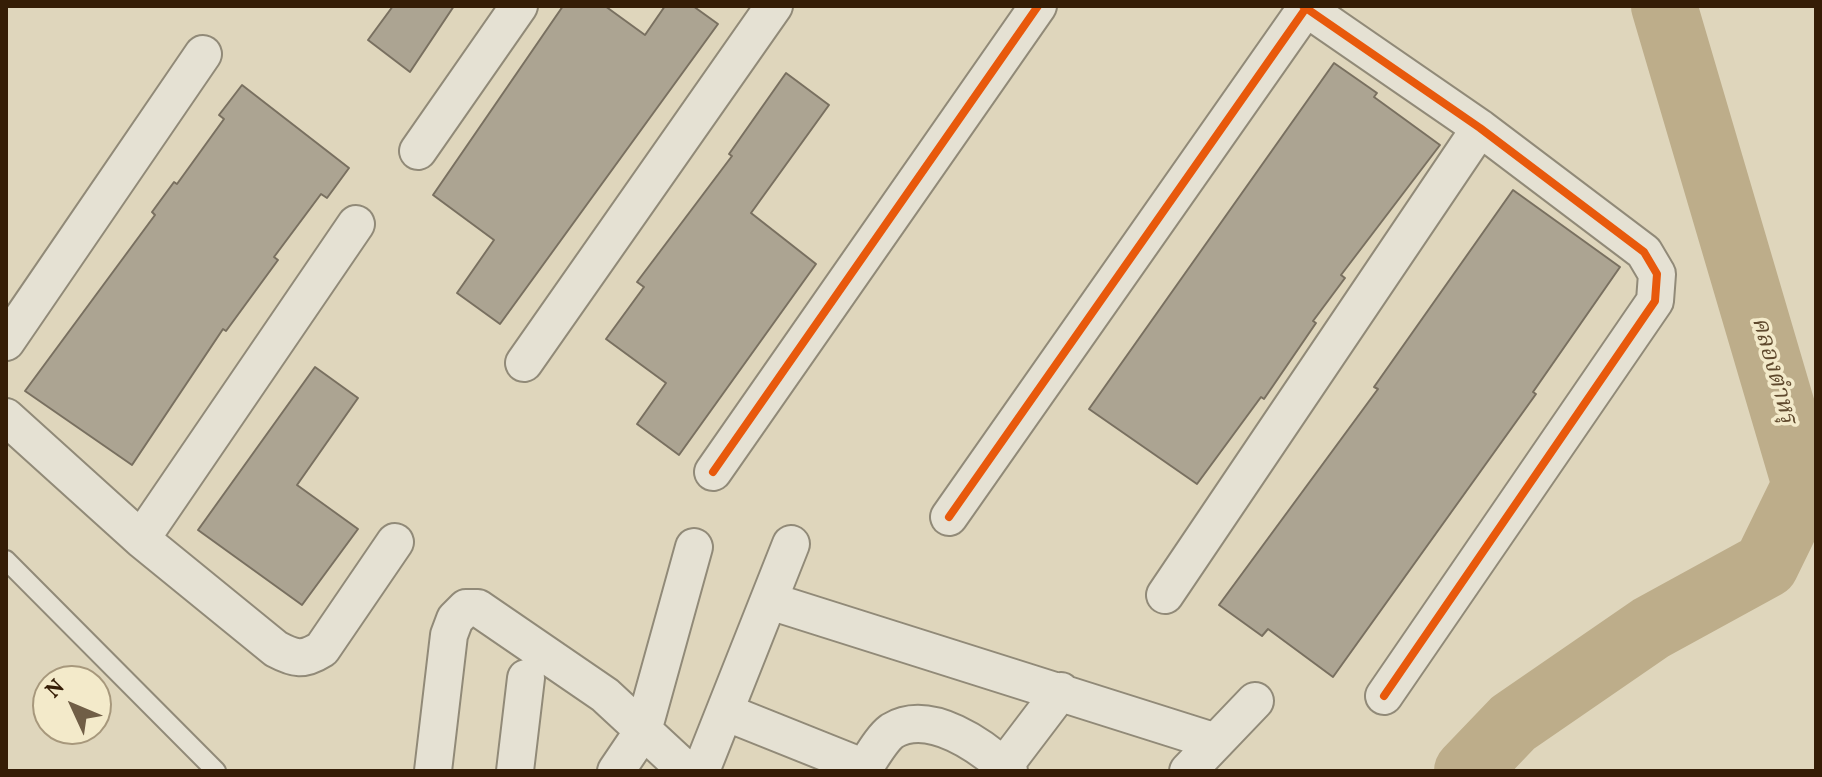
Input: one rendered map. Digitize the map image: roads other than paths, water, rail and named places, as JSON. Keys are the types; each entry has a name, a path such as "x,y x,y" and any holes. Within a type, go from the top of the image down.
{"street":[{"path":"418,151 519,6"},
{"path":"524,363 774,6"},
{"path":"713,472 1038,6"},
{"path":"949,517 1305,7 1480,128 1644,252 1657,274 1655,301 1384,696"},
{"path":"6,342 203,54"},
{"path":"1165,595 1480,128"},
{"path":"141,539 356,224"},
{"path":"6,417 141,539 276,649 294,659 308,658 322,649 395,542"},
{"path":"701,771 791,544"},
{"path":"616,771 643,731 694,547"},
{"path":"770,601 1216,742"},
{"path":"433,771 449,635 455,619 466,608 478,608 605,695 687,771"},
{"path":"515,771 526,678"},
{"path":"725,712 863,769 892,732 920,724 964,737 1007,769 1061,691"},
{"path":"1188,771 1255,701"}],"lane":[{"path":"6,560 216,771"}],"waterway":[{"name":"คลองตำหรุ","path":"1467,771 1513,723 1651,628 1766,565 1805,485 1664,6"}]}
